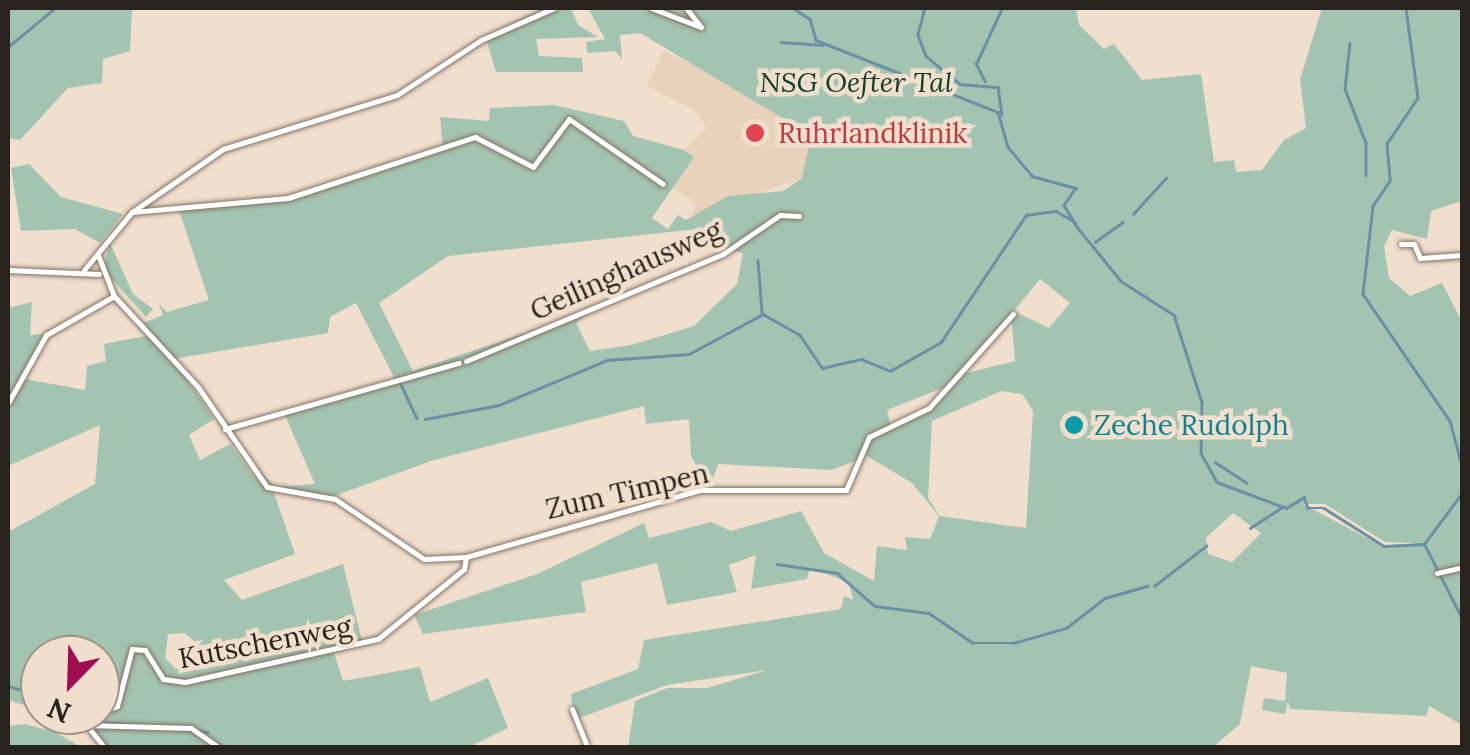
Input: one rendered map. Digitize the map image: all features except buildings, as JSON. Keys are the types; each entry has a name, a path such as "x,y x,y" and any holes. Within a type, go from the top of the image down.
{"street":[{"path":"466,557 424,558 335,498 272,490 95,268 98,254 132,212 228,147 397,95 481,40 554,8"},
{"path":"651,8 700,28 686,8"},
{"path":"132,212 288,198 474,137 533,168 570,119 663,184"},
{"name":"Geilinghausweg","path":"225,428 463,362 719,255 780,215 798,216"},
{"path":"1401,244 1414,244 1420,258 1462,255"},
{"path":"8,270 95,268"},
{"path":"8,403 48,333 114,296"},
{"name":"Zum Timpen","path":"466,557 700,490 846,490 869,437 922,414 1013,314"},
{"name":"Kutschenweg","path":"120,695 132,649 145,650 163,679 185,682 378,639 464,569 466,557"},
{"path":"1438,573 1462,567"},
{"path":"572,709 586,744"},
{"path":"120,725 191,728 220,748"}],"shaded area":[{"name":"Ruhrlandklinik","path":"663,51 725,78 811,135 803,178 690,216 697,204 673,188 693,157 684,150 706,128 697,112 647,86"}],"green space":[{"path":"8,8 132,8 130,51 103,59 102,83 68,88 20,140 8,138"},
{"path":"544,8 571,8 578,25 598,37 536,39 539,56 582,58 583,72 496,72 485,36"},
{"name":"NSG Oefter Tal","path":"588,8 1076,8 1079,25 1104,49 1114,44 1142,80 1201,74 1214,162 1234,160 1236,172 1262,170 1284,140 1306,128 1300,79 1322,8 1462,8 1462,201 1431,211 1427,239 1392,230 1384,246 1389,278 1410,296 1442,283 1462,322 1462,725 1429,706 1426,716 1290,709 1288,701 1285,714 1262,710 1264,698 1285,701 1287,673 1251,666 1240,724 1213,747 628,747 635,701 667,688 707,688 767,670 667,685 574,720 571,694 638,669 644,640 841,609 844,596 853,600 849,583 810,567 807,579 751,589 756,555 729,565 737,592 667,605 657,563 581,582 586,612 423,634 414,615 537,574 644,523 649,538 711,522 731,531 801,511 824,553 874,581 877,546 907,550 905,537 930,539 939,516 912,483 867,456 832,470 718,464 710,489 691,456 689,419 646,424 644,406 434,460 334,496 268,487 249,462 276,487 315,484 284,413 396,381 356,303 330,317 328,333 173,359 214,419 189,435 200,460 230,444 254,477 274,493 295,554 224,580 242,600 343,564 363,645 334,653 343,681 420,667 430,702 488,678 508,728 467,748 103,747 92,735 120,735 120,635 20,635 20,704 8,700 8,532 95,484 100,425 8,466 8,308 32,302 30,335 45,334 25,379 85,390 87,366 106,361 104,344 146,336 168,355 143,323 163,315 159,304 167,312 209,300 179,210 280,200 443,148 440,117 489,121 490,108 554,105 624,121 633,136 684,150 694,157 652,218 668,229 678,215 686,220 728,196 783,191 802,178 811,135 640,33 620,35 622,59 615,51 587,53 586,42 605,39","holes":["707,228 726,240 723,248 743,253 737,284 694,326 631,345 590,351 576,323 593,310 413,371 379,303 448,256","1040,279 1070,303 1049,328 1014,311","1011,313 1015,361 966,373 927,413 891,427 887,410 945,387","1001,391 1022,394 1033,411 1026,528 940,516 928,498 932,421","1303,504 1325,504 1385,542 1415,543 1384,547","1233,513 1261,533 1232,562 1208,554 1206,538","185,633 208,653 176,669 165,658 168,634"]},
{"path":"29,164 61,197 123,214 100,243 75,229 21,231 11,168"},
{"path":"110,243 133,294 153,309 146,317 103,269"},
{"path":"20,725 20,735 60,735 81,747 8,747 8,726"}],"waterway":[{"path":"8,47 55,8"},
{"path":"793,8 810,19 816,40 998,112 1008,147 1032,176 1076,188 1064,205 1078,228 1121,281 1174,315 1202,402 1201,453 1217,482 1286,508 1304,497 1308,508 1324,508 1384,546 1424,544"},
{"path":"925,8 918,35 926,56 960,84 998,87 1002,115"},
{"path":"985,82 976,64 1002,8"},
{"path":"1406,8 1418,98 1387,144 1390,181 1373,206 1363,294 1450,421 1462,465"},
{"path":"781,42 823,45"},
{"path":"1350,43 1345,89 1366,143 1366,175"},
{"path":"1133,214 1166,178"},
{"path":"425,419 499,405 607,360 689,354 763,314 800,335 822,368 861,359 890,371 941,342 1026,215 1056,211 1075,222"},
{"path":"1095,242 1123,222"},
{"path":"758,260 762,312"},
{"path":"400,382 417,418"},
{"path":"1215,462 1247,483"},
{"path":"1462,468 1462,482"},
{"path":"1424,544 1462,493"},
{"path":"1250,528 1284,506"},
{"path":"1425,545 1462,618"},
{"path":"1154,586 1206,546"},
{"path":"777,564 837,573 875,606 929,613 973,643 1013,643 1066,628 1105,598 1147,586"},
{"path":"8,686 20,689"},
{"path":"120,724 207,732"}],"place":[{"name":"Ruhrlandklinik","path":"755,133"},
{"name":"Zeche Rudolph","path":"1074,425"}]}
